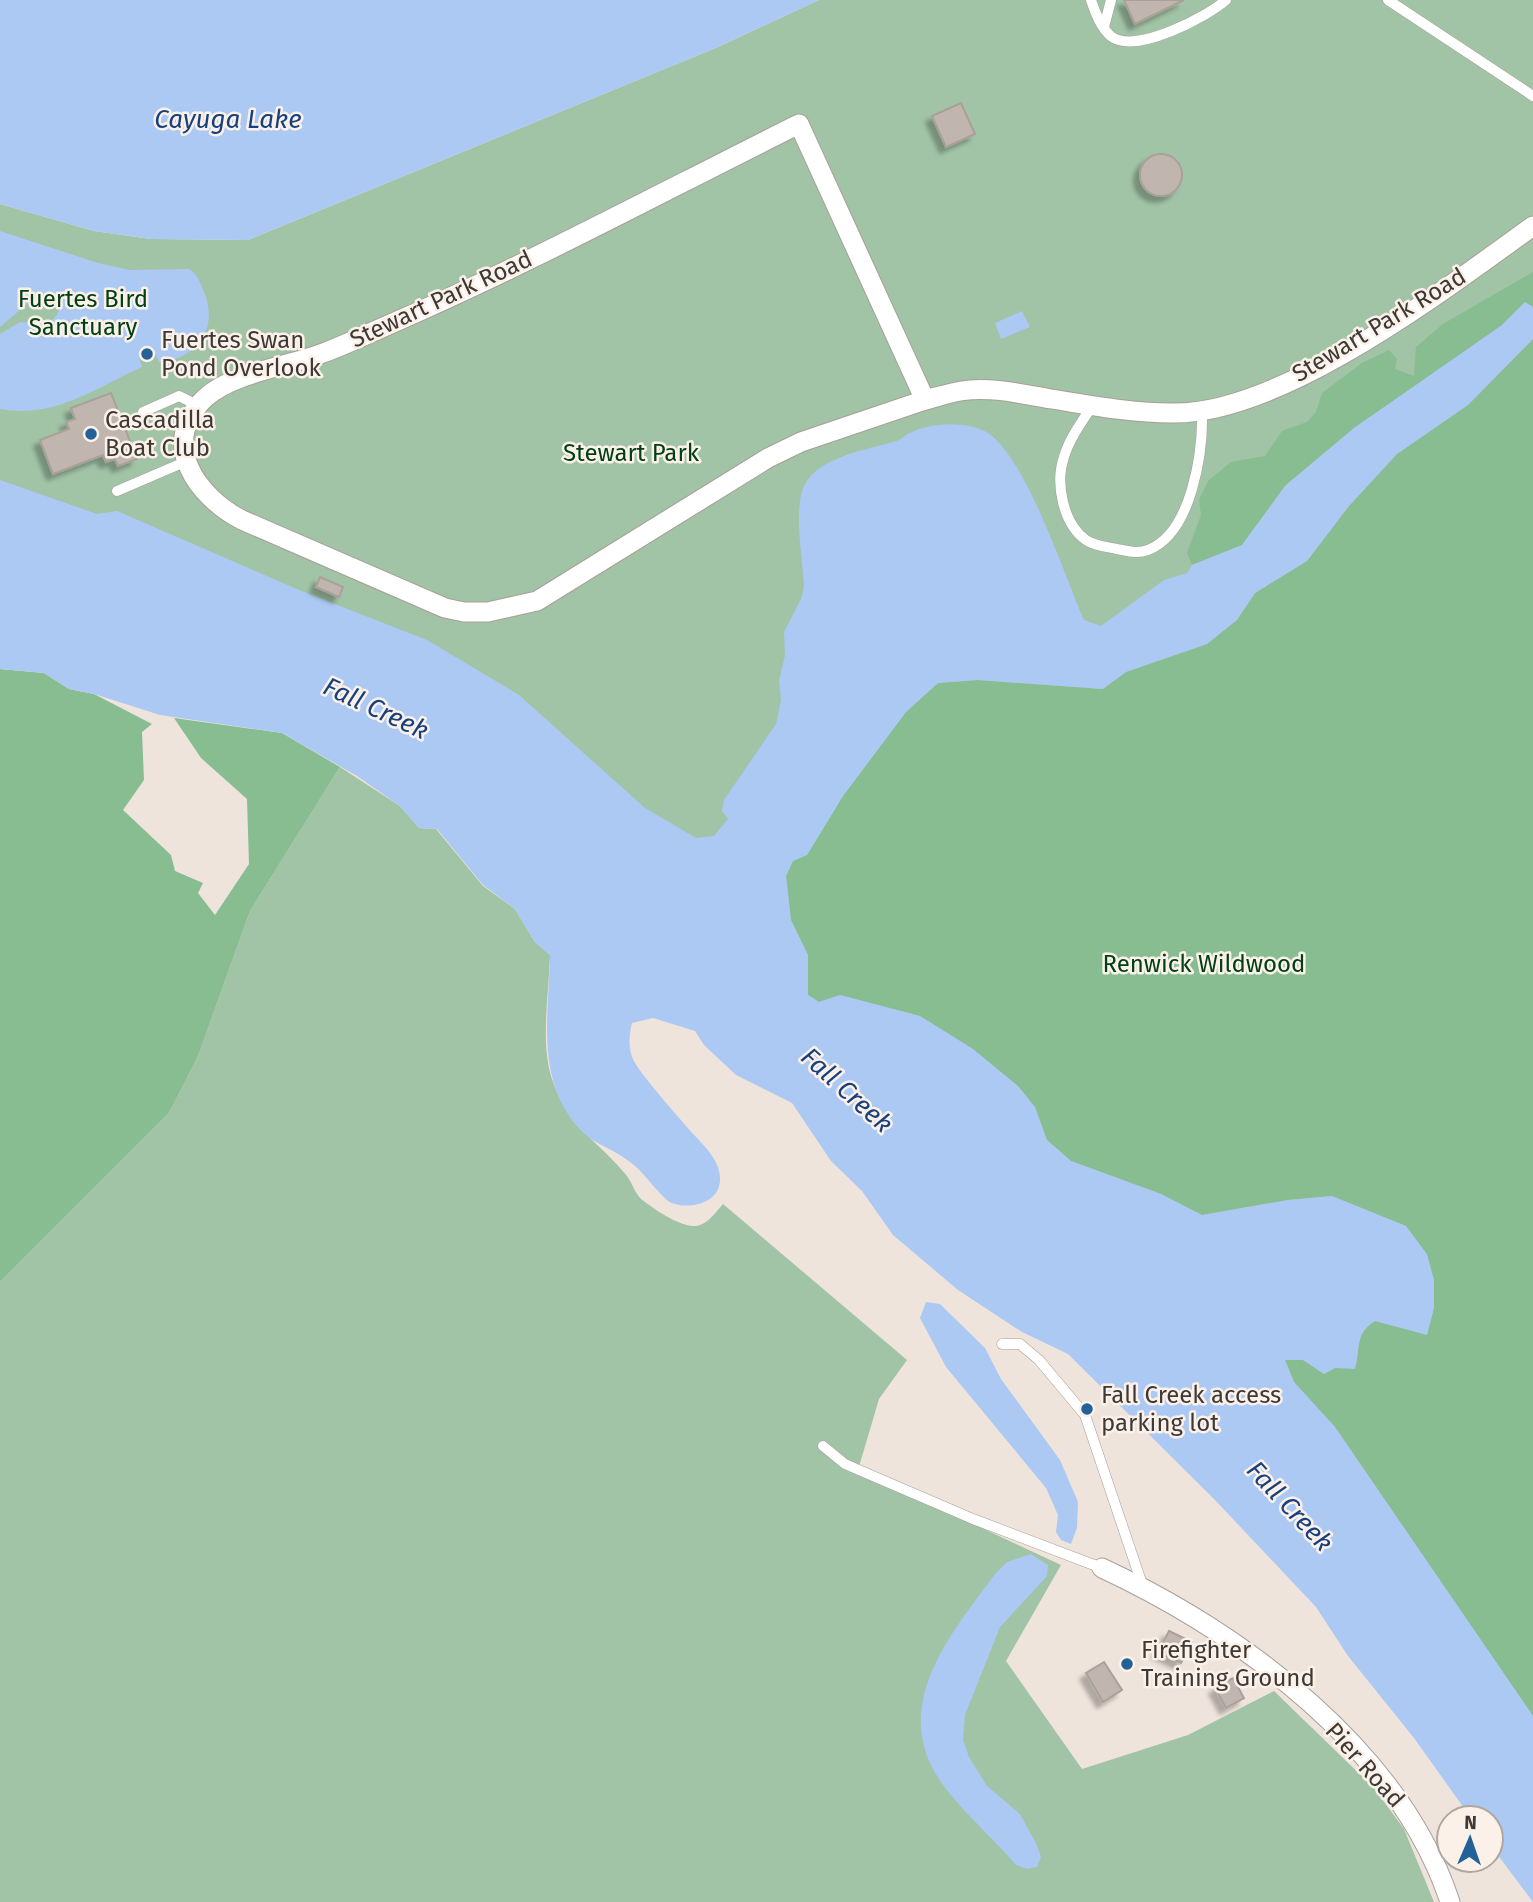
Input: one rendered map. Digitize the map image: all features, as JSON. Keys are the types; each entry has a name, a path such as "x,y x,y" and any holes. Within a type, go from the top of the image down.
{"street":[{"name":"Stewart Park Road","path":"199,406 220,387 323,354 440,302 799,124 925,400"},
{"name":"Stewart Park Road","path":"187,461 197,486 208,498 233,516 445,608 464,612 488,612 537,601 768,458 802,442 925,400 962,391 1001,391 1092,406 1171,413 1202,412 1242,403 1305,373 1391,324 1533,226"},
{"path":"187,461 186,434 199,406"},
{"name":"Pier Road","path":"1102,1568 1190,1613 1278,1676 1354,1746 1392,1789 1422,1834 1450,1902"}],"lane":[{"path":"1091,0 1104,27 1121,42 1133,42 1202,16 1226,0"},
{"path":"1104,27 1111,0"},
{"path":"1388,0 1533,96"},
{"path":"143,412 179,396 199,406"},
{"path":"1092,406 1063,458 1062,495 1067,514 1075,530 1088,542 1134,553 1149,549 1164,539 1189,498 1200,453 1202,412"},
{"path":"117,491 187,461"},
{"path":"1002,1344 1020,1344 1039,1360 1084,1415 1143,1587"},
{"path":"823,1446 858,1469 973,1519 1102,1568"}],"green space":[{"name":"Stewart Park","path":"819,0 1533,0 1533,1820 689,940 0,580 0,204 94,231 151,239 248,240 718,47"},
{"path":"1533,272 1533,307 1524,303 1502,325 1462,355 1354,428 1284,487 1242,545 1192,565 1187,553 1201,515 1199,500 1208,481 1231,462 1265,456 1282,431 1307,422 1316,412 1322,393 1362,363 1389,350 1397,359 1395,369 1414,376 1416,347 1443,324"},
{"name":"Renwick Wildwood","path":"1533,339 1533,1716 1335,1427 1294,1382 1285,1360 1303,1360 1324,1374 1335,1368 1355,1368 1361,1337 1375,1321 1427,1334 1406,1226 1332,1196 1288,1200 1202,1215 1161,1194 1071,1161 1047,1140 1035,1107 973,1049 920,1016 840,995 819,1002 808,995 808,955 791,920 786,876 793,861 807,855 843,796 906,712 938,683 978,680 1102,689 1126,672 1207,644 1238,618 1255,593 1307,561 1349,506 1397,454 1468,405"},
{"path":"0,669 44,673 69,689 94,694 152,724 142,732 144,780 123,810 171,855 175,871 203,883 198,893 215,915 249,864 247,799 201,758 174,718 282,733 340,767 250,911 198,1056 169,1113 0,1282"},
{"path":"340,767 400,806 419,828 436,829 483,886 515,909 535,942 550,955 546,1050 552,1079 566,1110 627,1176 641,1199 673,1220 693,1226 706,1222 723,1204 907,1360 879,1399 858,1470 1061,1565 1006,1661 1082,1769 1188,1735 1274,1691 1374,1788 1404,1829 1434,1902 0,1902 0,1282 169,1113 198,1056 250,911"}],"water":[{"name":"Cayuga Lake","path":"0,0 819,0 718,47 248,240 151,239 94,231 0,204"},
{"name":"Fuertes Bird Sanctuary","path":"0,231 98,263 130,270 189,269 198,279 208,305 209,318 202,339 185,355 173,360 159,362 155,353 150,350 142,353 139,358 142,367 57,406 20,411 0,409 0,334 20,322 48,324 57,315 61,302 56,294 34,298 0,327"},
{"name":"Fall Creek","path":"1525,302 1533,307 1533,339 1468,405 1397,454 1349,506 1307,561 1255,593 1237,620 1207,644 1126,672 1103,689 978,680 938,683 906,712 843,796 807,855 793,861 786,876 791,920 808,955 808,995 819,1002 840,995 920,1016 973,1049 1018,1086 1035,1107 1047,1140 1071,1161 1161,1194 1202,1215 1288,1200 1332,1196 1406,1226 1427,1254 1434,1280 1434,1308 1427,1335 1375,1321 1361,1336 1355,1369 1335,1368 1324,1374 1303,1360 1285,1360 1294,1382 1335,1427 1533,1716 1533,1902 1505,1865 1505,1804 1461,1804 1414,1738 1348,1656 1316,1607 1215,1500 1068,1354 1022,1332 958,1290 893,1235 862,1191 831,1161 792,1103 736,1075 704,1045 695,1031 653,1018 632,1023 631,1055 637,1066 706,1148 719,1172 719,1187 710,1199 687,1206 672,1203 635,1166 582,1132 566,1111 557,1093 548,1055 550,955 535,942 515,909 483,885 437,829 419,828 400,806 357,776 282,733 160,715 69,689 44,673 0,669 0,480 97,514 117,511 299,590 427,640 519,695 645,808 696,838 714,836 728,819 722,811 724,800 776,724 781,700 779,681 785,655 784,632 801,599 804,587 799,522 801,496 811,476 821,468 845,456 896,441 919,429 952,424 984,431 1006,451 1032,495 1084,620 1101,626 1164,580 1187,573 1192,565 1242,545 1286,485 1354,428 1502,325"},
{"path":"1022,311 1030,327 1001,339 995,323"},
{"path":"926,1302 940,1304 985,1348 1001,1379 1060,1460 1078,1502 1077,1528 1071,1544 1061,1540 1056,1532 1058,1515 1046,1488 946,1367 920,1318"},
{"path":"1031,1554 1048,1565 1047,1576 1000,1627 965,1715 963,1740 969,1757 987,1786 1020,1814 1037,1845 1041,1857 1037,1867 1027,1869 1016,1865 939,1780 923,1741 921,1715 926,1689 935,1665 963,1617 1007,1562"}],"building":[{"path":"1124,0 1184,0 1135,24"},
{"path":"961,103 975,134 946,147 932,116"},
{"path":"1161,154 1176,160 1182,175 1176,190 1161,196 1146,190 1140,175 1146,160"},
{"name":"Cascadilla Boat Club","path":"111,393 137,459 118,466 115,459 106,462 103,455 53,474 40,440 69,429 66,422 75,419 71,408"},
{"path":"320,577 343,587 339,597 316,587"},
{"path":"1169,1631 1192,1642 1181,1663 1158,1652"},
{"path":"1104,1662 1122,1690 1103,1702 1086,1673"},
{"path":"1233,1678 1244,1698 1226,1708 1215,1688"}],"place":[{"name":"Fuertes Swan Pond Overlook","path":"147,354"},
{"name":"Cascadilla Boat Club","path":"91,434"},
{"name":"Fall Creek access parking lot","path":"1087,1409"},
{"name":"Firefighter Training Ground","path":"1127,1664"}]}
